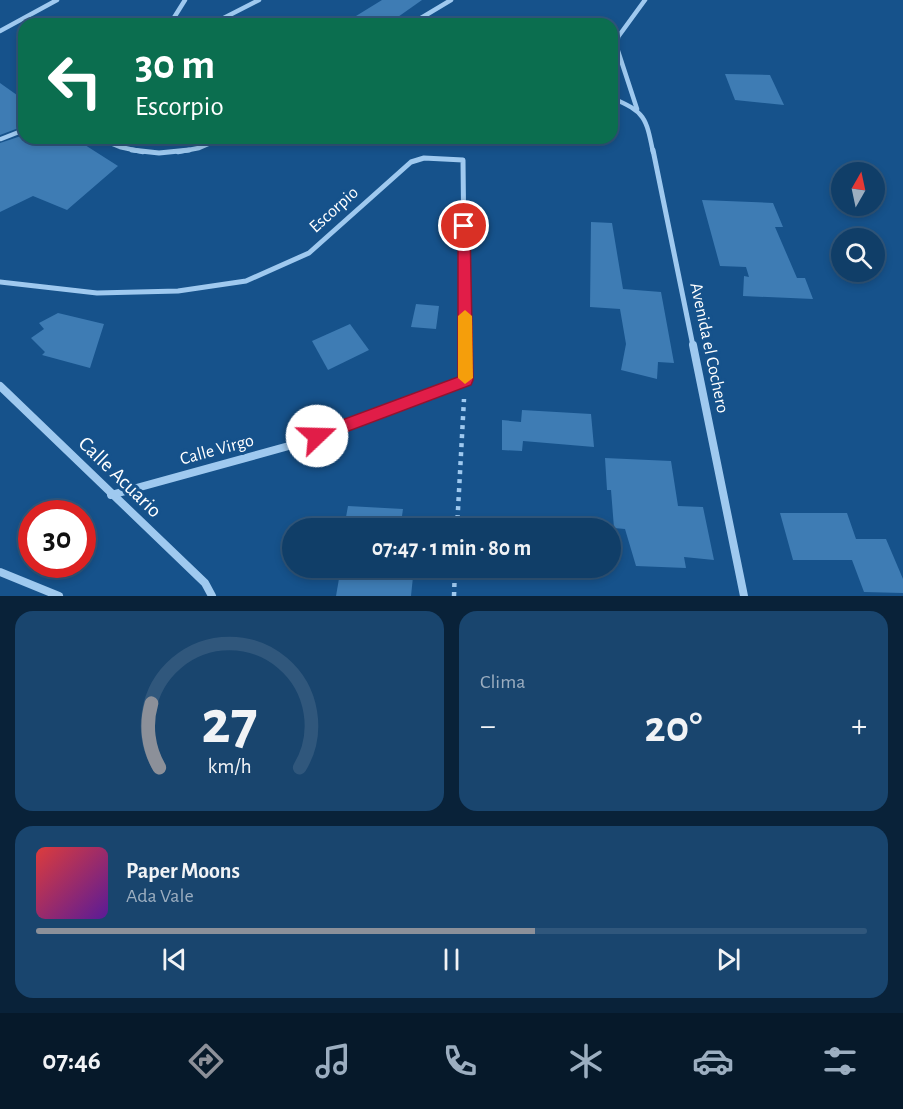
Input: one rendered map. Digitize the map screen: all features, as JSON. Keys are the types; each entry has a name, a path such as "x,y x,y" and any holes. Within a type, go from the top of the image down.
{"street":[{"path":"24,18 57,0"},
{"path":"174,18 185,0"},
{"path":"224,18 259,0"},
{"path":"422,18 451,0"},
{"name":"Avenida el Cochero","path":"618,37 645,0"},
{"path":"0,31 18,21"},
{"name":"Avenida el Cochero","path":"618,51 637,109 646,121 744,596"},
{"path":"618,101 637,109"},
{"path":"2,139 18,132"},
{"path":"108,144 148,152 196,149 208,144"},
{"name":"Escorpio","path":"0,282 97,293 178,291 246,280 309,253 411,162 424,158 463,160 465,380"},
{"name":"Calle Virgo","path":"111,495 296,444 465,380"},
{"name":"Calle Acuario","path":"0,386 111,495 206,583 212,596"},
{"path":"0,572 59,596"}],"path":[{"path":"458,518 465,380"},
{"path":"454,596 455,578"}],"building":[{"path":"382,0 422,0 396,18 353,18"},
{"path":"725,74 770,75 784,105 735,100"},
{"path":"0,83 18,96 18,128 0,135"},
{"path":"18,137 18,144 83,144 118,166 67,210 33,196 0,212 0,143"},
{"path":"702,200 773,203 783,227 775,227 797,278 805,278 813,299 743,296 744,276 749,277 746,267 720,266"},
{"path":"591,222 612,223 623,289 661,292 674,363 658,362 657,379 621,370 626,344 620,309 590,307"},
{"path":"416,304 439,306 436,329 411,327"},
{"path":"58,313 104,324 90,368 42,355 45,352 31,338 44,329 39,323"},
{"path":"350,324 369,350 328,370 312,341"},
{"path":"522,410 591,414 594,447 523,441 522,451 502,450 502,420 521,422"},
{"path":"605,458 671,461 678,506 703,507 714,560 684,557 686,568 636,566 625,529 621,529 621,518 613,518 611,490 607,490"},
{"path":"348,506 403,509 404,518 346,518"},
{"path":"780,513 847,513 856,539 886,539 903,579 903,593 864,592 852,560 793,560"},
{"path":"339,578 413,578 411,596 336,596"}],"slow traffic":[{"path":"465,316 465,378"}],"route":[{"path":"317,436 465,380 464,226"}]}
